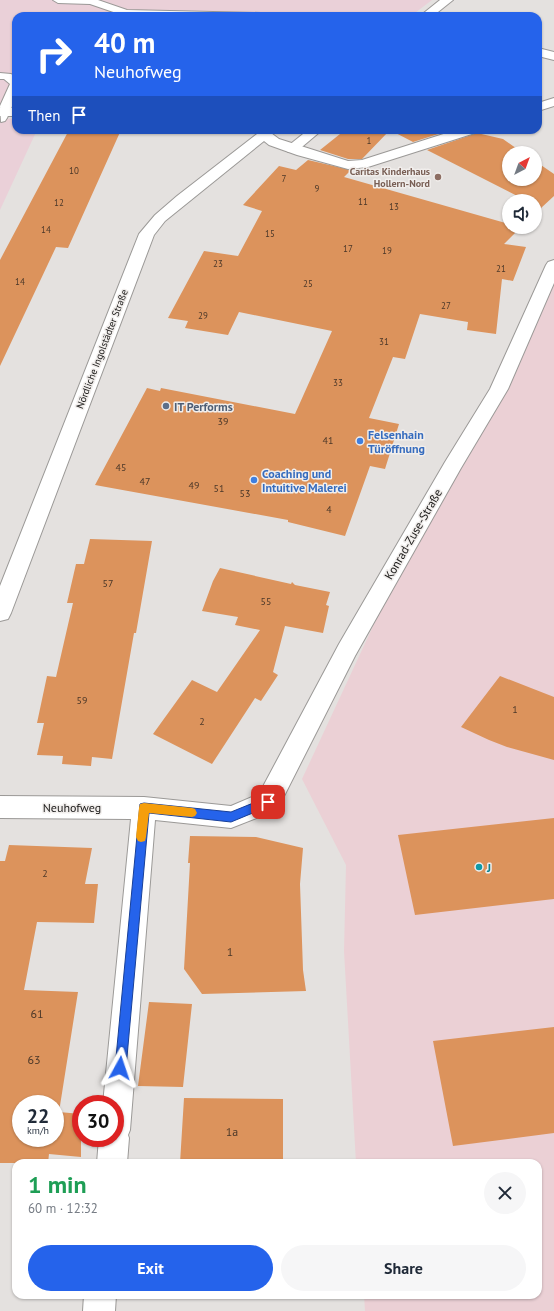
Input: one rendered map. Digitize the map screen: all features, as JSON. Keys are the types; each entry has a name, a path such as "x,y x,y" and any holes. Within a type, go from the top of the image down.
{"street":[{"path":"431,12 447,0"},
{"path":"542,53 554,56"},
{"path":"542,106 554,102"},
{"name":"Nördliche Ingolstädter Straße","path":"0,613 147,234 160,218 263,134"},
{"path":"265,134 274,142 292,149 348,165 363,164 457,134"},
{"name":"Konrad-Zuse-Straße","path":"268,802 347,650 452,467 499,389 554,265"},
{"name":"Neuhofweg","path":"0,807 144,808 231,817 268,802"},
{"path":"118,1095 144,808"},
{"path":"112,1159 113,1147"},
{"path":"99,1311 100,1299"}],"lane":[{"path":"58,0 91,1 123,12"},
{"path":"158,12 205,12"},
{"path":"0,76 7,76 12,80"},
{"path":"5,114 12,94"},
{"path":"292,149 311,134"}],"shaded area":[{"path":"0,0 432,0 416,12 12,12 12,105 0,104"},
{"path":"0,118 12,119 12,134 35,134 0,210"},
{"path":"554,281 554,1311 365,1311 364,1299 542,1299 542,1159 356,1159 344,951 346,865 302,779 381,609 505,392"}],"building":[{"path":"67,134 119,134 68,248 56,247 0,366 0,260"},
{"path":"340,134 386,134 362,159 348,159 320,150"},
{"path":"398,134 438,134 413,142"},
{"path":"474,134 481,134 503,139 513,146 502,146 502,186 542,186 542,166 554,174 554,196 542,207 542,194 513,194 427,150"},
{"path":"308,160 351,170 344,177 502,222 502,234 514,234 504,244 526,247 513,281 502,279 496,334 467,330 468,322 420,314 405,359 393,357 369,418 399,424 385,469 370,466 345,536 288,522 288,520 95,485 147,388 160,391 161,388 295,414 332,331 239,312 228,335 185,328 188,321 168,318 204,251 238,256 262,211 243,205 279,166 296,170"},
{"path":"90,539 152,541 112,759 92,757 91,766 62,764 63,756 37,755 44,723 37,723 47,676 56,677 73,603 67,603 76,564 84,564"},
{"path":"220,568 291,584 292,582 295,585 330,592 326,605 329,606 323,633 285,626 273,672 278,675 261,701 255,698 212,764 153,734 192,680 217,692 260,630 235,625 238,617 202,611 213,581"},
{"path":"500,676 554,697 554,760 507,747 461,727"},
{"name":"J","path":"554,818 554,899 415,915 398,835"},
{"path":"190,836 256,837 303,848 300,884 303,970 306,991 202,994 184,969 190,863 188,863"},
{"path":"9,845 92,848 85,884 98,884 94,923 37,922 24,990 78,992 62,1095 12,1095 12,1147 64,1147 64,1112 72,1113 72,1147 81,1147 81,1157 49,1154 48,1159 12,1159 12,1163 0,1163 0,861 5,861"},
{"path":"149,1002 192,1004 183,1087 138,1086"},
{"path":"554,1027 554,1133 453,1146 433,1041"},
{"path":"184,1098 283,1099 283,1159 180,1159"}],"slow traffic":[{"path":"141,837 144,808 192,813"}],"place":[{"name":"Caritas Kinderhaus Hollern-Nord","path":"438,177"},
{"name":"IT Performs","path":"166,406"},
{"name":"Felsenhain Türöffnung","path":"360,441"},
{"name":"Coaching und Intuitive Malerei","path":"254,480"},
{"name":"J","path":"479,867"}],"route":[{"path":"120,1068 144,808 231,817 268,802"}]}
